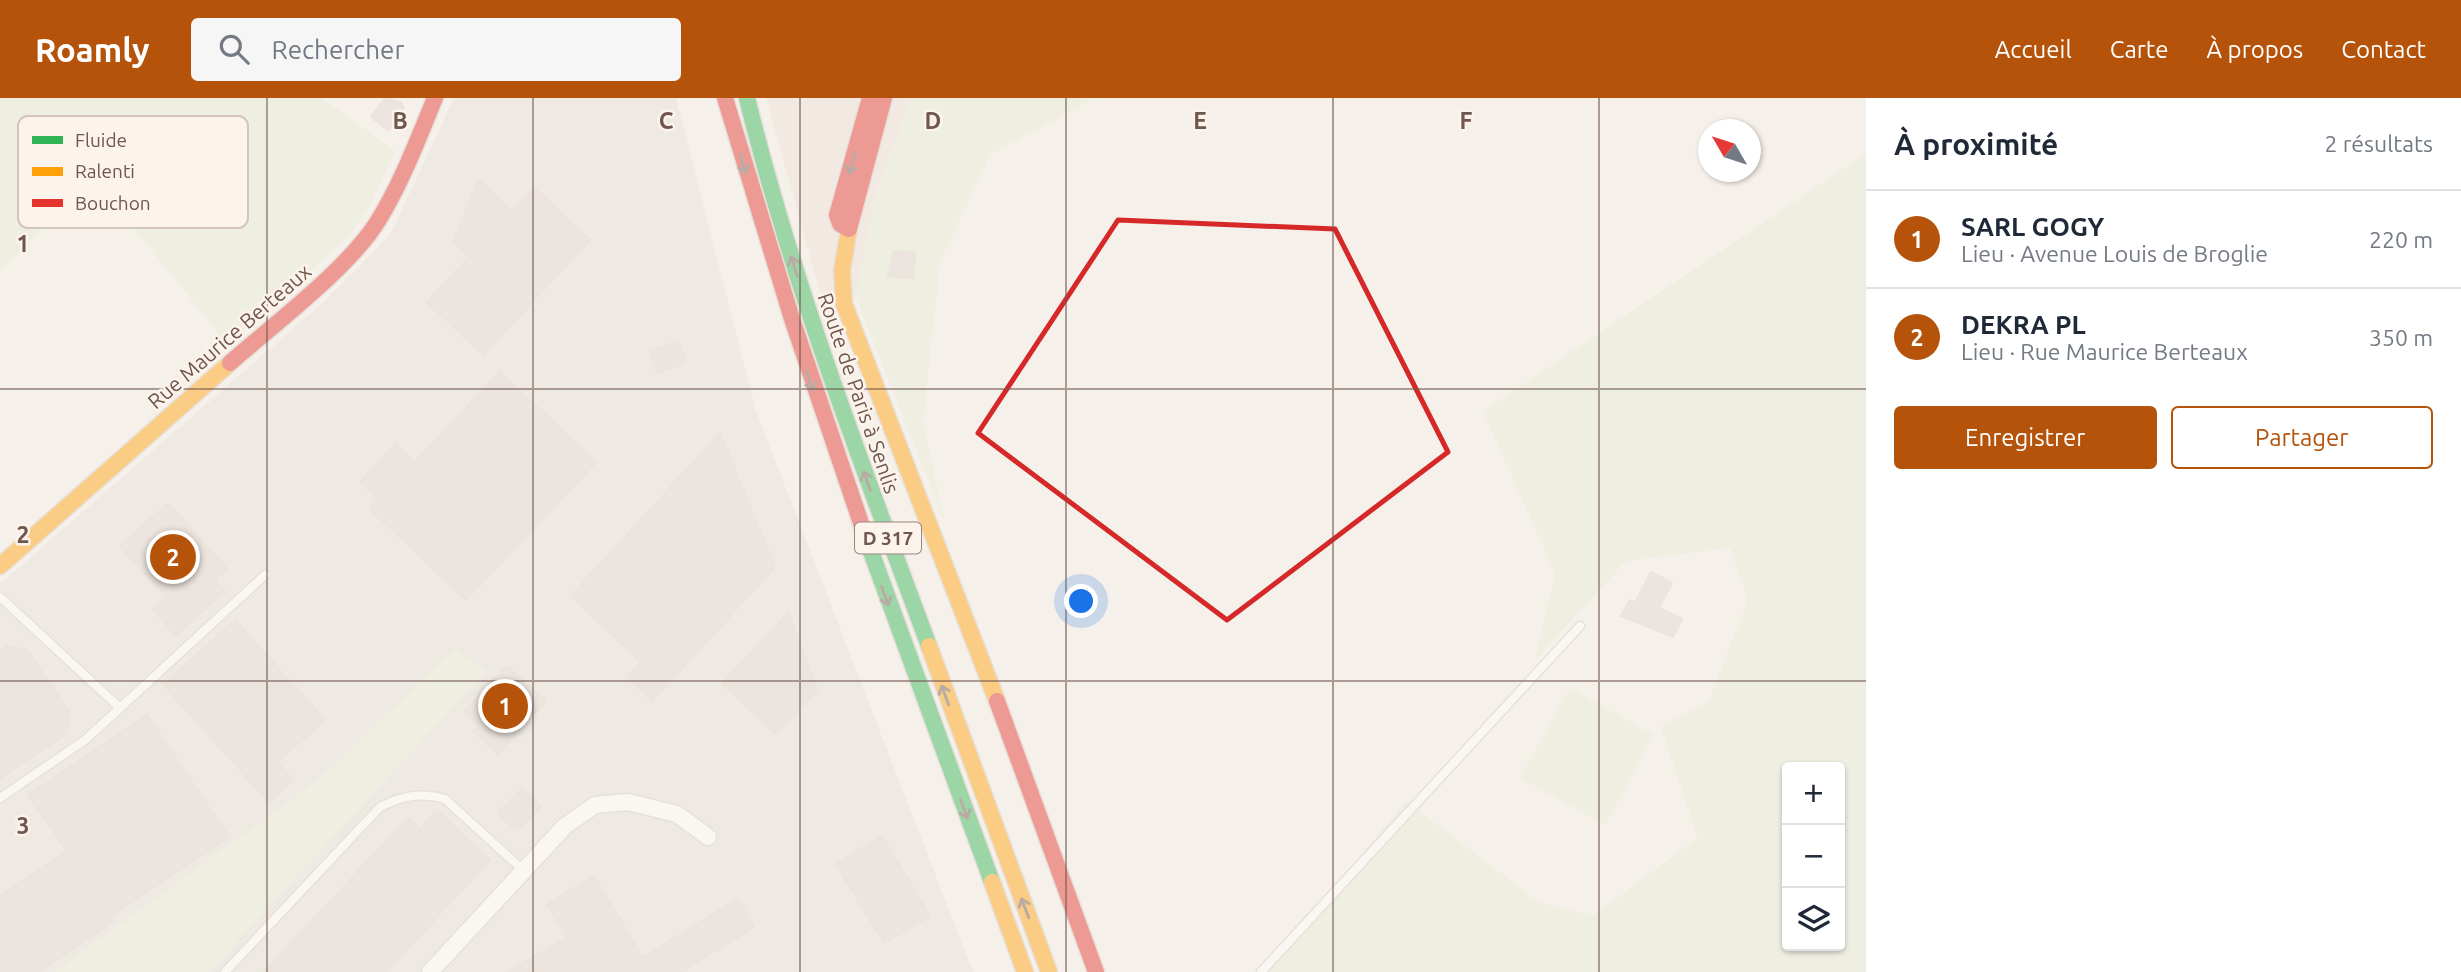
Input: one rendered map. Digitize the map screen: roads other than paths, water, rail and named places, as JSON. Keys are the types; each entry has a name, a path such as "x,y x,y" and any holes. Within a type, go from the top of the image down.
{"main road":[{"name":"Rue Maurice Berteaux","path":"0,566 334,271 377,223 402,176 435,98"},
{"name":"Route de Paris à Senlis","path":"725,98 818,405 879,580 1025,972"},
{"name":"Route de Paris à Senlis","path":"747,98 772,199 839,402 1049,972"},
{"path":"849,229 840,224 837,215 870,98"},
{"path":"884,98 849,229 842,270 844,304 986,671 1096,972"}],"street":[{"path":"430,972 565,826 595,805 628,802 677,814 708,836"}],"lane":[{"path":"0,798 86,740 265,575"},
{"path":"0,597 120,708"},
{"path":"1261,972 1580,626"},
{"path":"225,972 380,807 401,796 429,795 445,799 524,871"}],"place":[{"name":"DEKRA PL","path":"173,557"},
{"name":"SARL GOGY","path":"505,706"}]}
